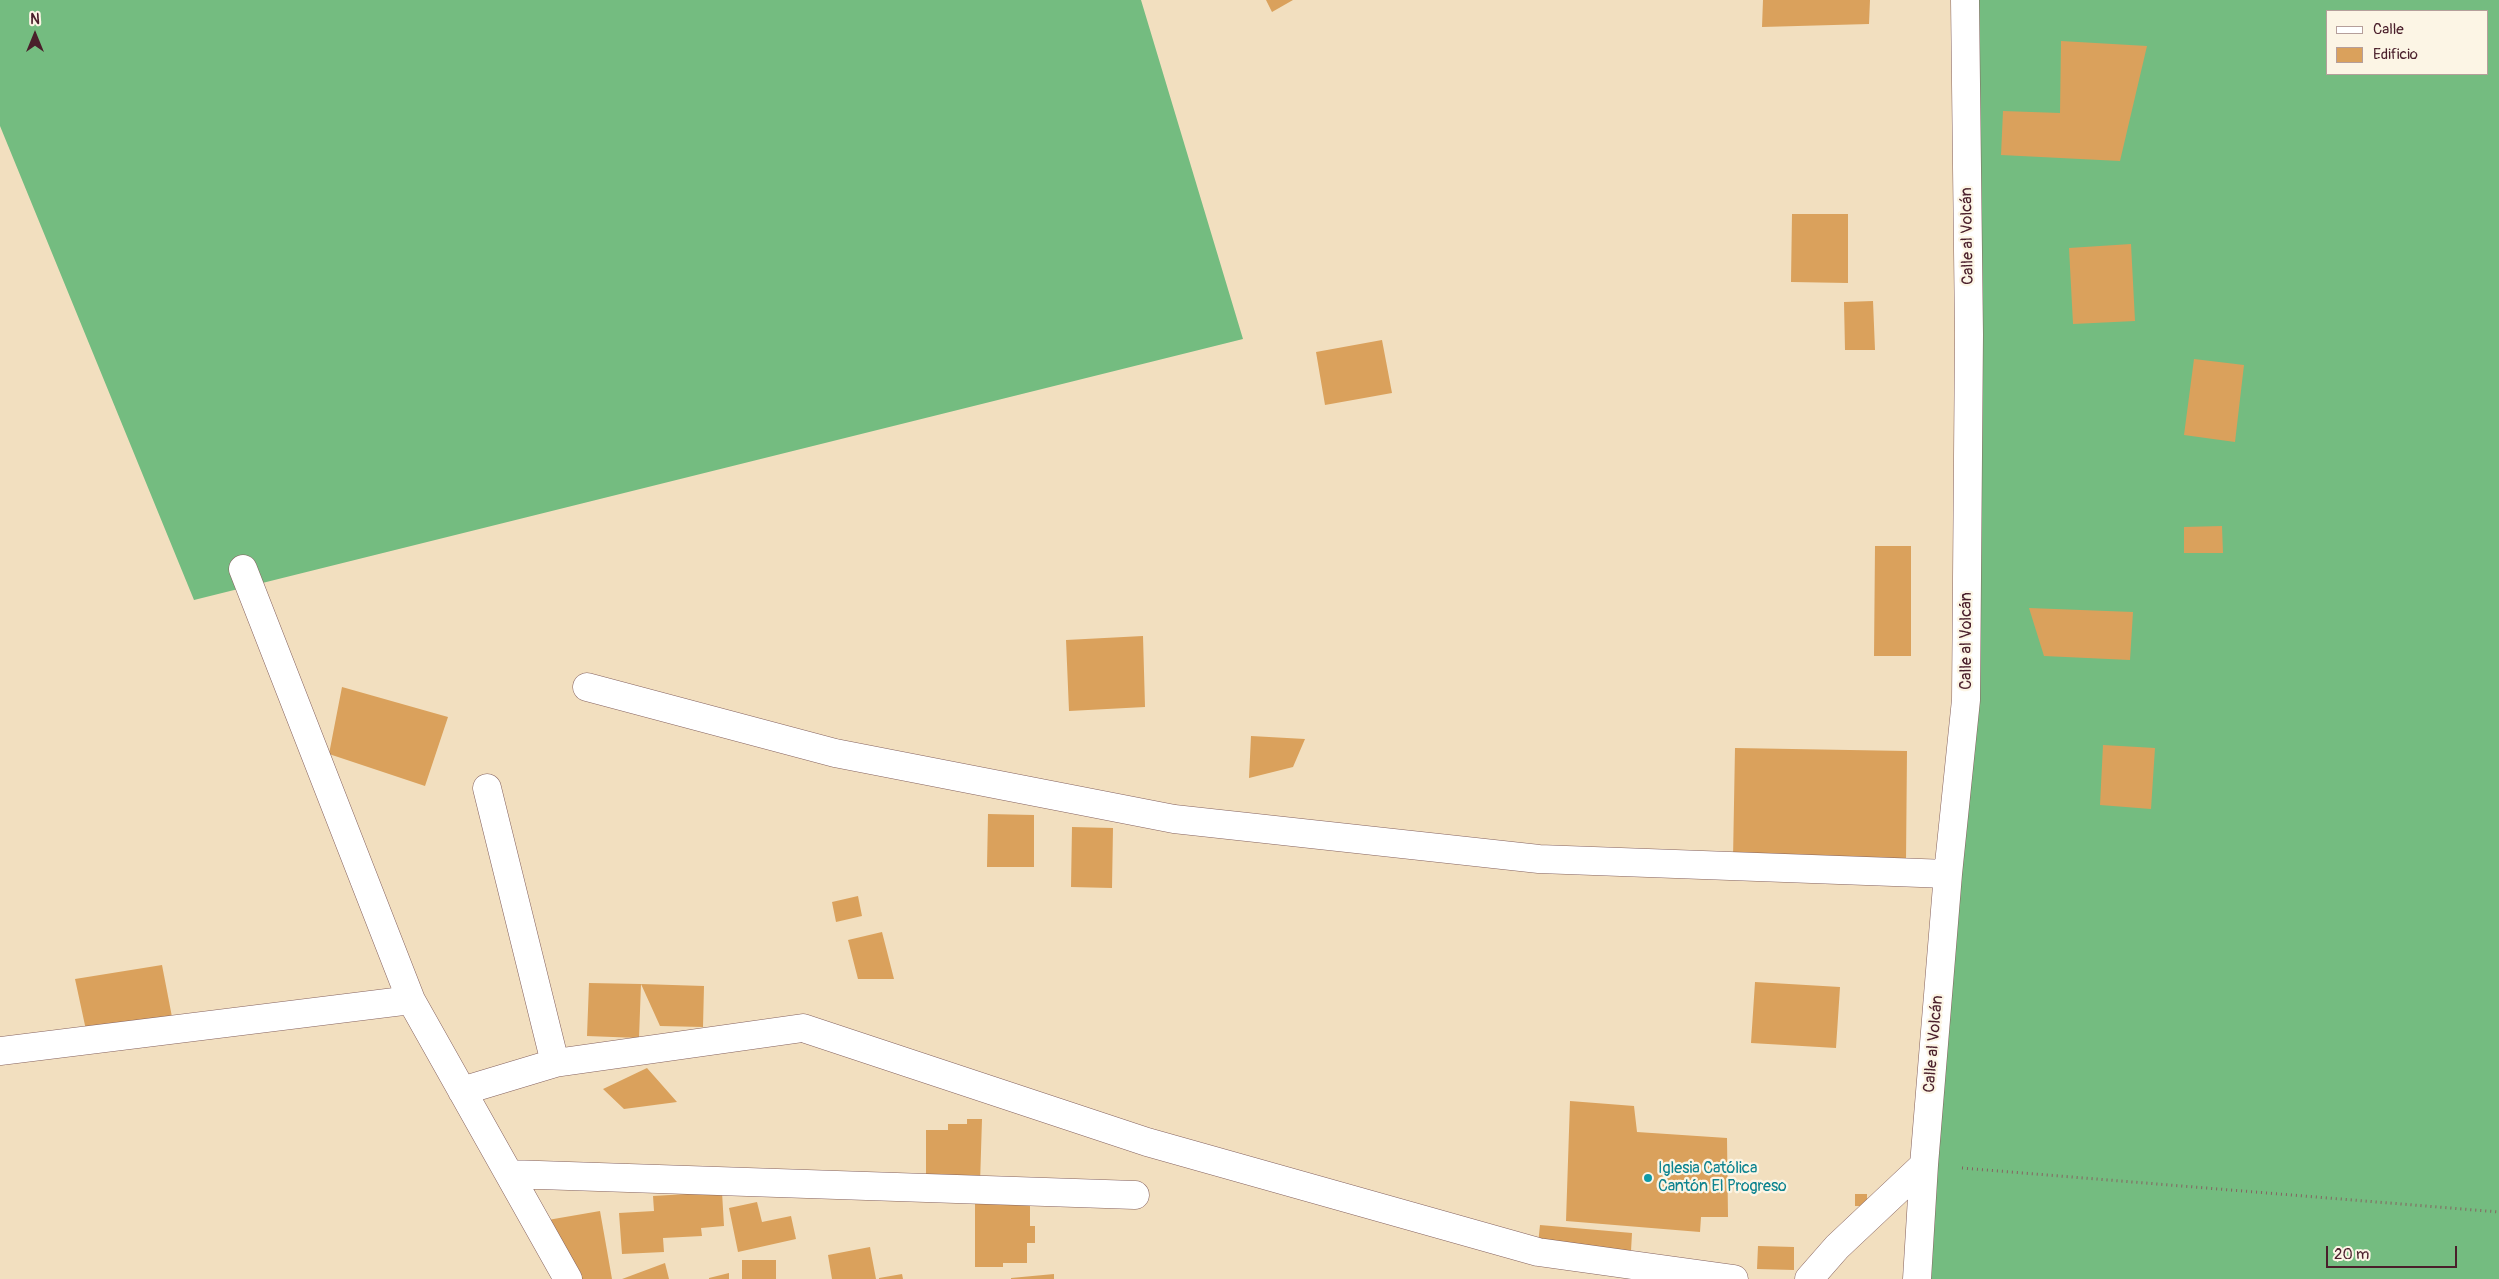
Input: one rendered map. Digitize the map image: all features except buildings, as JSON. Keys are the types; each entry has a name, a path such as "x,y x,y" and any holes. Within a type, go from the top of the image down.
{"street":[{"name":"Calle al Volcán","path":"1917,1279 1924,1165 1948,874 1966,700 1969,325 1965,0"},
{"path":"244,569 411,1000 568,1279"},
{"path":"587,687 836,753 1174,818 1539,858 1948,874"},
{"path":"486,788 555,1063"},
{"path":"0,1051 411,1000"},
{"path":"462,1091 555,1063 803,1028 1148,1142 1538,1252 1734,1279"},
{"path":"1809,1279 1837,1247 1924,1165"},
{"path":"509,1174 1135,1195"}],"path":[{"path":"1924,1165 2499,1212"}],"green space":[{"path":"0,0 1141,0 1243,339 194,600 0,126"},
{"path":"1965,0 2499,0 2499,1279 1917,1279 1966,700"}],"place":[{"name":"Iglesia Católica Cantón El Progreso","path":"1648,1178"}]}
